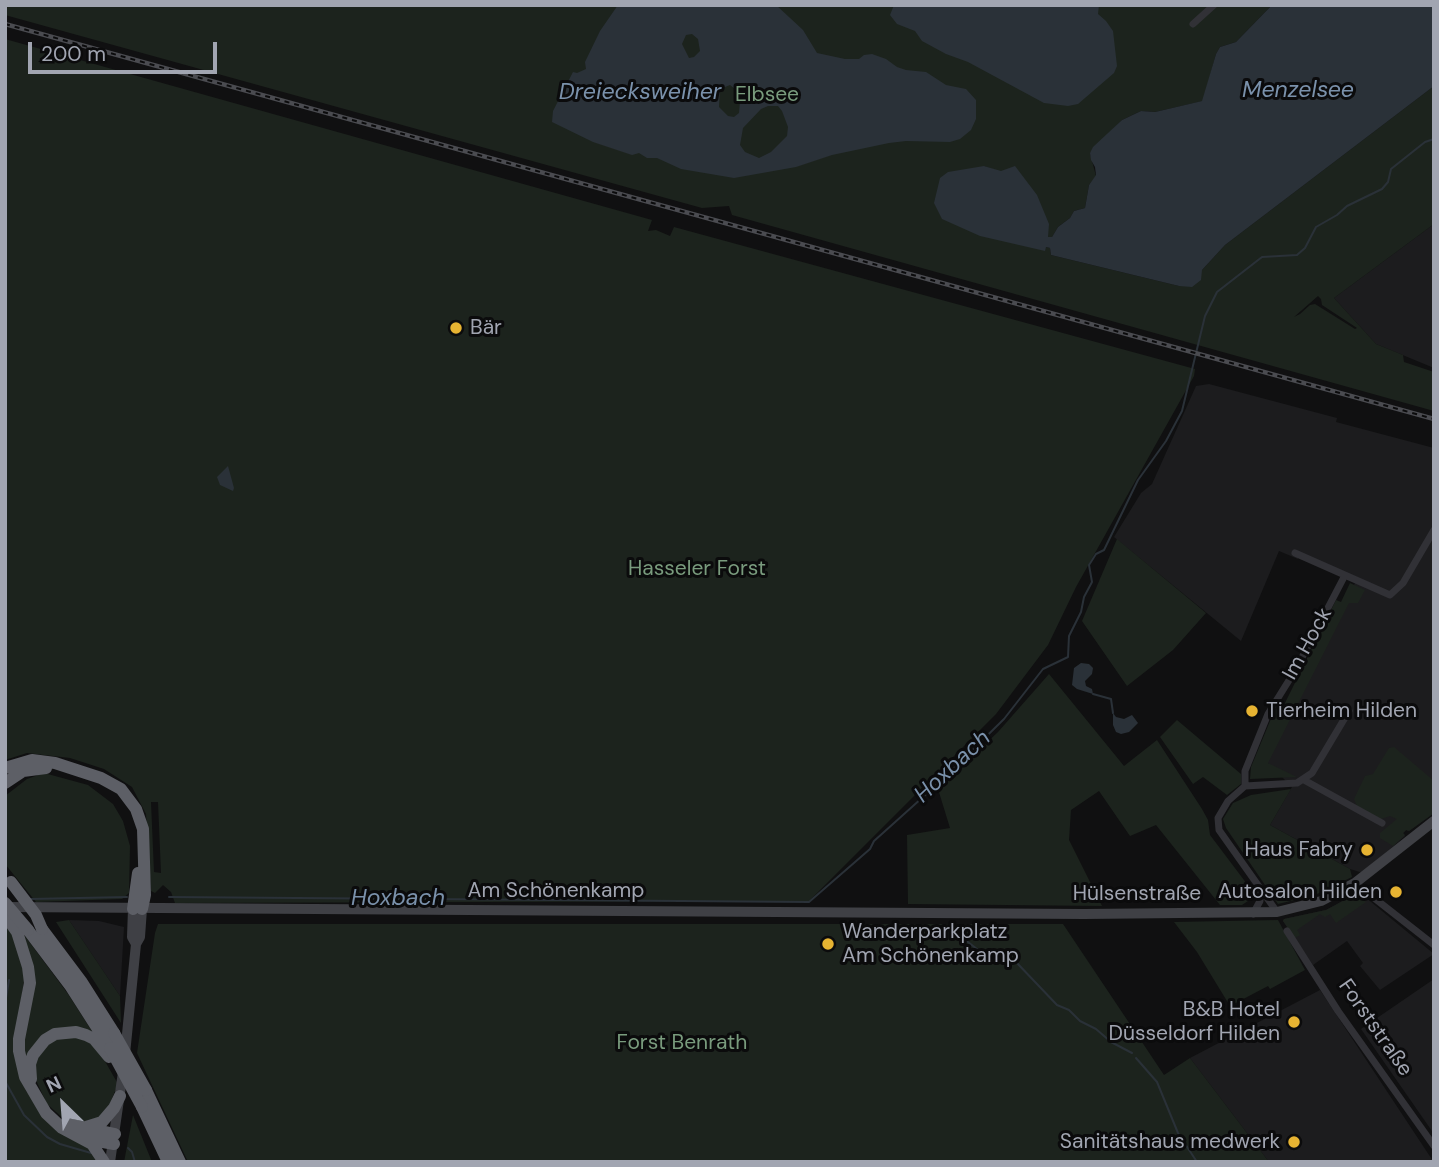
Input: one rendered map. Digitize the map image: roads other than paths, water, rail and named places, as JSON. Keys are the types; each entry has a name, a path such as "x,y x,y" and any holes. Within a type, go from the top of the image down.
{"highway":[{"path":"5,768 24,761 55,762 101,778 121,789 136,810 143,829 145,888 138,909"},
{"path":"5,783 23,771 58,769 97,782 121,800 137,823 140,837 138,909"},
{"path":"7,881 29,930 71,987 142,1107 168,1162"},
{"path":"5,905 81,981 146,1090 180,1162"},
{"path":"5,915 29,930"},
{"path":"29,930 25,952 30,984 19,1039 25,1077 46,1114 62,1128 84,1138 97,1148 104,1162"},
{"path":"110,1053 94,1040 76,1032 55,1034 45,1040 33,1055 29,1073 36,1092 53,1113 75,1126 115,1139"},
{"path":"75,1126 88,1127 102,1122 120,1096"},
{"path":"84,1138 115,1139"}],"main road":[{"name":"Hülsenstraße","path":"812,912 1278,912 1321,901 1355,883 1434,821"},
{"name":"Am Schönenkamp","path":"5,905 138,909 812,912"},
{"path":"110,1162 115,1139 136,944 132,937 138,909"}],"street":[{"path":"1192,24 1214,5"},
{"path":"1295,553 1390,595 1403,583 1434,530"},
{"name":"Im Hock","path":"1278,912 1217,824 1228,801 1245,786 1245,771 1268,714 1296,668 1343,579"},
{"path":"1245,786 1288,784 1304,780 1317,766 1349,711"},
{"path":"1304,780 1382,823"},
{"path":"1253,914 1260,901 1256,883"},
{"path":"1355,883 1434,945"},
{"name":"Forststraße","path":"1287,930 1338,1011 1434,1146"}],"water":[{"name":"Dreiecksweiher","path":"618,5 776,5 803,30 817,53 845,59 859,59 872,54 906,70 926,72 946,85 966,89 976,100 976,119 971,130 960,139 950,142 889,143 832,155 796,167 734,178 681,169 657,158 647,158 639,153 632,155 593,142 552,122 553,111 573,72 586,69 585,62 600,31","holes":["692,34 698,39 700,51 689,58 682,44 686,35","730,85 739,92 739,113 734,117 728,116 719,107 720,89","778,106 788,127 787,136 771,152 759,158 745,152 740,145 743,128 761,109"]},
{"path":"894,5 1099,5 1098,14 1113,31 1117,66 1114,73 1078,104 1068,106 1044,103 968,62 922,41 915,31 897,24 890,15"},
{"name":"Menzelsee","path":"1272,5 1434,5 1434,86 1225,245 1202,270 1201,280 1192,287 1051,255 1050,248 1046,247 1045,251 980,236 942,219 934,203 940,178 948,172 984,166 1001,171 1015,166 1037,195 1049,224 1048,237 1052,237 1074,211 1085,208 1089,185 1096,175 1090,153 1093,147 1122,120 1141,111 1155,112 1202,101 1220,47 1236,42"},
{"path":"228,466 233,491 220,485 217,477"},
{"path":"1081,663 1089,664 1093,668 1092,674 1085,681 1093,694 1072,685 1074,668"},
{"path":"1113,713 1124,719 1132,715 1138,723 1129,732 1116,732"}],"waterway":[{"name":"Hoxbach","path":"169,897 809,902 870,849 874,841 1004,719 1043,669 1068,657 1069,636 1092,582 1089,565 1096,554 1104,550 1138,480 1166,441 1182,411 1205,316 1217,292 1262,257 1297,255 1305,248 1316,227 1347,206 1382,189 1388,182 1391,169 1425,142 1434,139"},
{"path":"1093,694 1111,699 1113,713"},
{"name":"Hoxbach","path":"30,899 127,897"},
{"path":"849,928 943,929 959,935 982,953 1016,962 1057,1005 1069,1010 1080,1021 1132,1053"},
{"path":"5,1004 9,980"},
{"path":"1136,1058 1157,1082 1178,1133 1197,1162"},
{"path":"5,1081 24,1115 47,1137 60,1144 91,1153"},
{"path":"128,1148 135,1162"}],"railway":[{"path":"5,24 1434,419"}],"place":[{"name":"Bär","path":"456,328"},
{"name":"Tierheim Hilden","path":"1252,711"},
{"name":"Haus Fabry","path":"1367,850"},
{"name":"Autosalon Hilden","path":"1396,892"},
{"name":"Wanderparkplatz Am Schönenkamp","path":"828,944"},
{"name":"B&B Hotel Düsseldorf Hilden","path":"1294,1022"},
{"name":"Sanitätshaus medwerk","path":"1294,1142"}],"park label":[{"name":"Elbsee","path":"767,95"},
{"name":"Hasseler Forst","path":"697,569"},
{"name":"Forst Benrath","path":"682,1043"}]}
